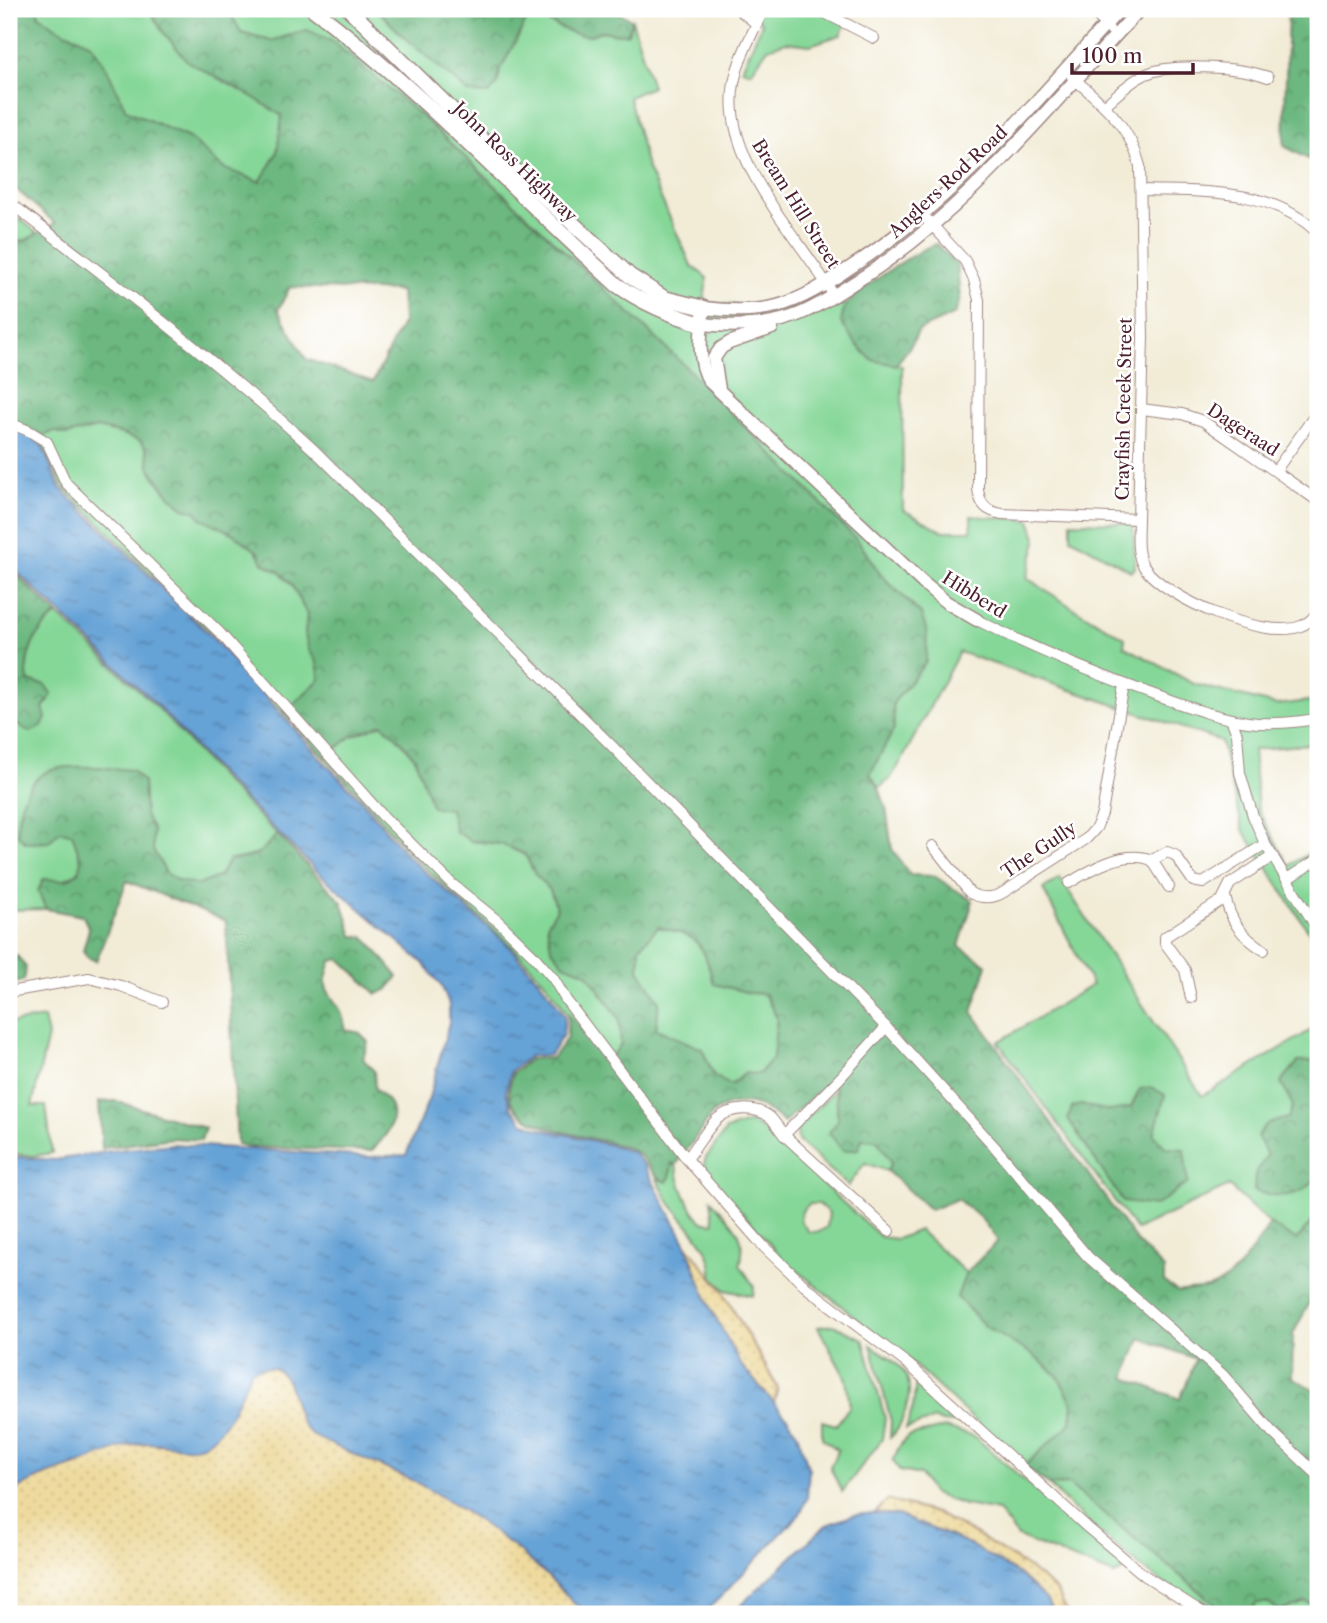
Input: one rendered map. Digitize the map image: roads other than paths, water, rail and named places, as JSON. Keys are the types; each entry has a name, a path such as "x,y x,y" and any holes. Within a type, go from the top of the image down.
{"main road":[{"name":"John Ross Highway","path":"313,9 366,50 425,102 617,285 672,316 702,324"},
{"name":"John Ross Highway","path":"349,9 490,147 629,276 664,298 704,308"}],"street":[{"path":"738,9 757,24"},
{"name":"Bream Hill Street","path":"764,9 741,58 734,83 732,108 735,134 751,170 834,296"},
{"path":"817,9 874,38"},
{"path":"1091,9 1116,35"},
{"name":"Anglers Rod Road","path":"704,308 743,311 791,301 827,283 880,247 922,215 979,161 1119,9"},
{"name":"Anglers Rod Road","path":"702,324 748,326 790,318 868,275 932,226 990,170 1140,9"},
{"path":"1105,105 1135,79 1165,68 1249,70 1268,77"},
{"name":"Crayfish Creek Street","path":"922,215 965,261 979,300 978,489 984,507 1002,514 1138,519 1141,409 1140,166 1133,144 1121,123 1105,105 1064,70"},
{"path":"1142,190 1220,192 1245,196 1269,202 1300,217 1318,233"},
{"path":"9,202 132,296 315,451 613,747 886,1027 1088,1257 1223,1375 1272,1432 1318,1475"},
{"name":"Hibberd","path":"704,308 702,366 710,382 946,602 1012,638 1124,685 1231,719 1267,723 1318,719"},
{"path":"719,389 714,358 721,348 790,318"},
{"name":"Dageraad","path":"1141,409 1182,414 1203,421 1318,500"},
{"path":"1276,470 1318,411"},
{"path":"9,423 29,430 47,442 66,483 219,632 382,815 453,886 499,922 532,954 553,978 566,1000 687,1159 764,1247 807,1288 909,1365 1088,1528 1144,1575 1205,1614"},
{"path":"1138,519 1138,545 1145,568 1155,579 1207,611 1238,622 1284,628 1304,625 1318,613"},
{"name":"The Gully","path":"933,846 965,888 977,896 991,898 1086,839 1096,828 1102,814 1124,685"},
{"path":"1231,719 1237,734 1240,773 1265,844 1318,930"},
{"path":"1152,860 1172,852 1193,881 1203,883 1265,844"},
{"path":"1069,883 1106,862 1142,856 1152,860 1169,887"},
{"path":"1191,998 1185,970 1165,943 1164,937 1225,896 1230,884 1273,856"},
{"path":"1287,879 1318,859"},
{"path":"1225,896 1232,921 1255,945 1264,950"},
{"path":"9,992 89,978 121,986 162,1002"},
{"path":"783,1135 886,1027"},
{"path":"687,1159 716,1120 743,1109 762,1113 771,1118 783,1135 889,1231"}],"water":[{"path":"9,428 27,432 42,446 60,488 214,639 363,802 407,856 508,945 565,1015 563,1035 550,1055 530,1056 511,1071 506,1092 511,1107 523,1122 615,1146 634,1153 643,1163 686,1244 710,1307 741,1365 789,1420 797,1433 809,1469 807,1498 800,1514 704,1614 585,1614 530,1560 469,1514 425,1487 312,1435 301,1422 287,1381 274,1368 264,1367 251,1371 221,1429 200,1446 155,1443 131,1445 44,1476 9,1495 9,1156 55,1160 173,1144 370,1157 406,1155 429,1098 449,1022 449,1005 442,987 423,963 322,876 229,784 158,706 9,564"},
{"path":"854,1515 898,1515 965,1542 1019,1574 1046,1599 1054,1614 731,1614 826,1525"}]}
